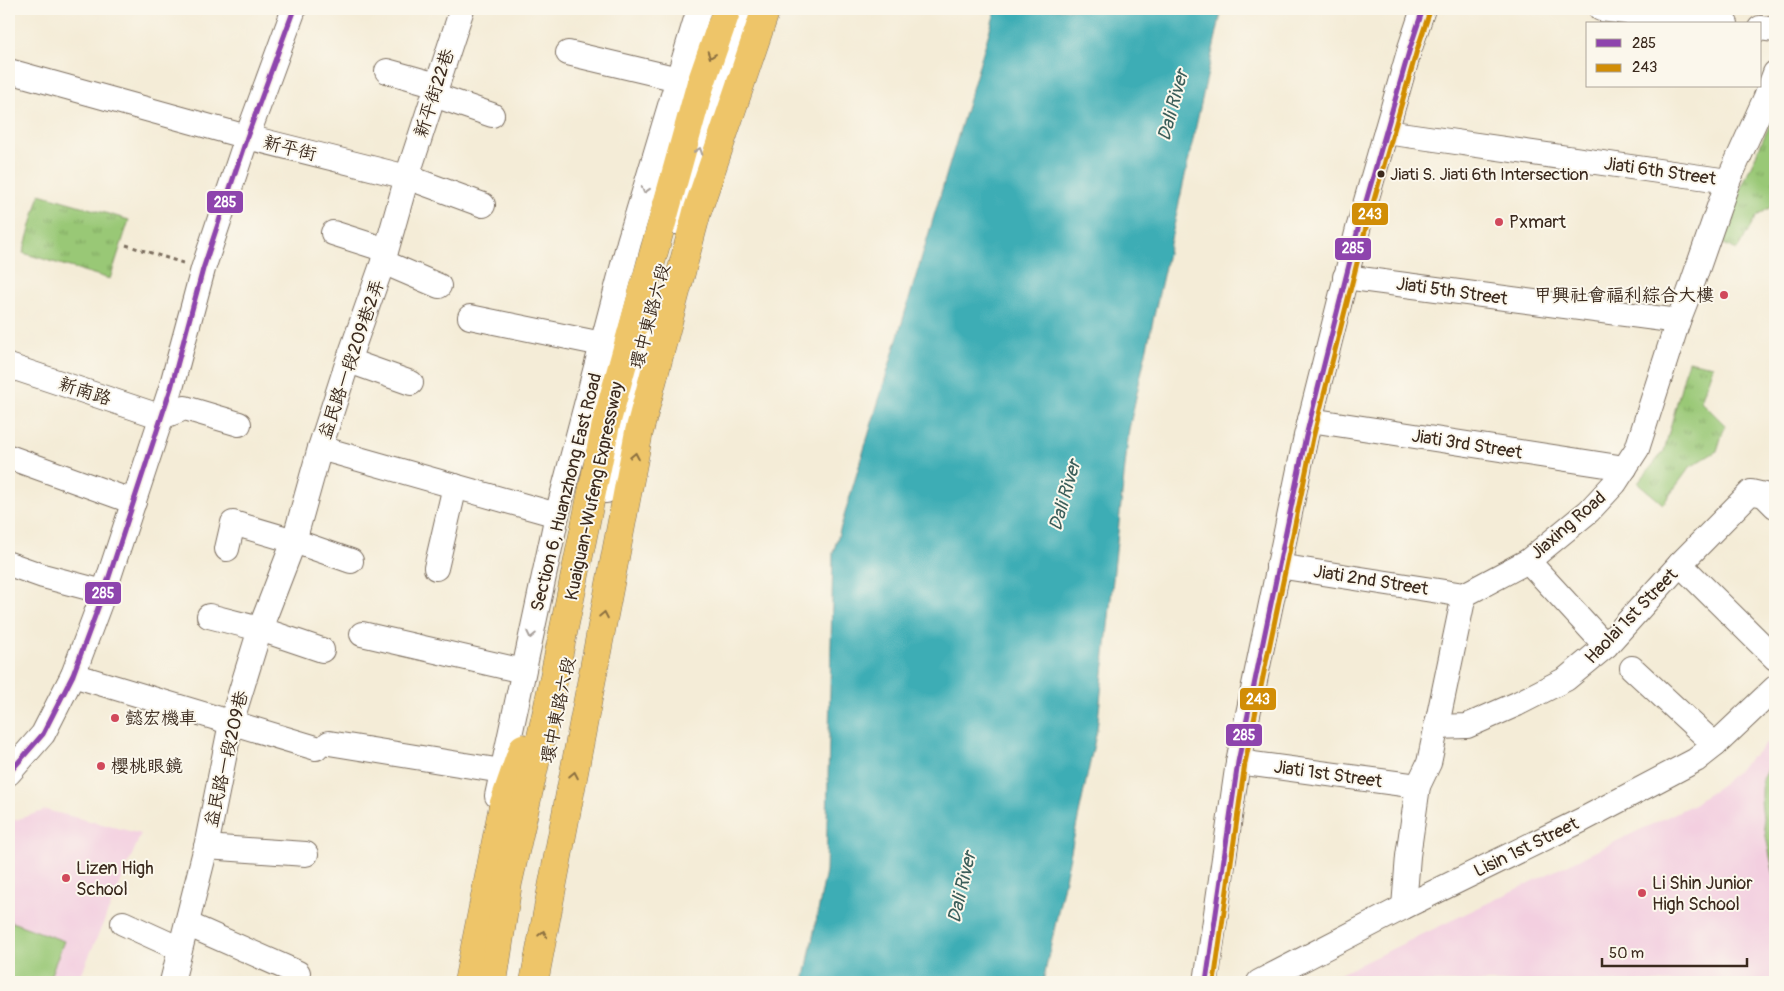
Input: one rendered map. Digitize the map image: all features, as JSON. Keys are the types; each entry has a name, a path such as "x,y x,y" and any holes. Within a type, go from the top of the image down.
{"highway":[{"name":"Kuaiguan-Wufeng Expressway","path":"493,982 508,883 548,706 606,424 697,96 727,9"},
{"name":"Kuaiguan-Wufeng Expressway","path":"534,982 639,432 696,212 766,9"},
{"path":"468,982 503,806 523,748 548,706"}],"street":[{"name":"新平街22巷","path":"407,177 462,9"},
{"name":"Section 6, Huanzhong East Road","path":"460,982 502,771 557,515 629,242 699,9"},
{"name":"環中東路六段","path":"506,982 520,885 619,429 682,201 747,9"},
{"path":"1206,982 1238,762 1310,420 1345,277 1423,9"},
{"path":"1601,9 1709,22"},
{"path":"9,772 44,734 73,675 104,592 162,417 203,269 289,10"},
{"path":"1762,28 1775,30"},
{"path":"568,53 678,79"},
{"name":"新平街","path":"9,71 247,137 407,177 483,205"},
{"path":"387,71 492,114"},
{"name":"Jiaxing Road","path":"1464,594 1528,561 1589,511 1615,483 1637,450 1678,321 1728,180 1765,100 1775,73"},
{"name":"Jiati 6th Street","path":"1386,132 1728,180"},
{"name":"益民路一段209巷2弄","path":"294,541 320,448 385,256 407,177"},
{"path":"333,233 385,256 439,286"},
{"name":"Jiati 5th Street","path":"1345,277 1678,321"},
{"path":"470,317 602,344"},
{"path":"349,361 411,383"},
{"name":"新南路","path":"9,366 162,417"},
{"path":"162,417 185,408 239,424"},
{"name":"Jiati 3rd Street","path":"1310,420 1625,468"},
{"path":"320,448 557,515"},
{"path":"9,458 134,502"},
{"path":"436,568 455,486"},
{"name":"Haolai 1st Street","path":"1436,727 1466,726 1517,704 1566,679 1606,646 1680,564 1751,492 1764,495 1775,506"},
{"path":"227,549 233,523 294,541 351,561"},
{"name":"益民路一段209巷","path":"172,982 206,848 231,723 260,629 294,541"},
{"path":"1528,561 1606,646"},
{"path":"9,564 43,576 104,592"},
{"path":"1680,564 1775,658"},
{"name":"Jiati 2nd Street","path":"1278,566 1464,594"},
{"path":"1404,907 1408,856 1418,786 1429,763 1464,594"},
{"path":"209,616 260,629 322,650"},
{"path":"362,634 523,671"},
{"path":"1632,668 1715,745"},
{"path":"73,675 231,723 323,745 502,771"},
{"name":"Lisin 1st Street","path":"1259,982 1696,760 1715,745 1775,688"},
{"name":"Jiati 1st Street","path":"1238,762 1418,786"},
{"path":"206,848 306,854"},
{"path":"123,923 180,949"},
{"path":"186,924 298,973"}],"path":[{"path":"126,245 203,269"}],"shaded area":[{"name":"Li Shin Junior High School","path":"1775,736 1775,982 1323,982 1694,804 1721,785"},
{"name":"Lizen High School","path":"46,810 141,834 78,982 9,982 9,822"}],"green space":[{"path":"1775,113 1775,204 1757,216 1737,250 1717,241"},
{"path":"40,194 129,220 110,279 23,253"},
{"path":"1688,361 1713,366 1701,401 1725,425 1717,451 1690,467 1663,504 1638,483 1664,451"},
{"path":"1775,760 1775,881 1763,817 1761,792 1765,773"},
{"path":"9,921 64,941 48,982 20,982 9,978"}],"water":[{"name":"Dali River","path":"996,9 1222,9 1129,429 1097,730 1043,982 804,982 826,871 833,553"}],"transit line":[{"name":"285","path":"9,773 43,734 73,675 104,592 171,388 203,269 247,137 294,9"},
{"name":"285","path":"1206,982 1238,762 1306,436 1358,229 1423,9"},
{"name":"243","path":"1214,982 1245,763 1313,438 1365,231 1430,11"}],"place":[{"name":"Jiati S. Jiati 6th Intersection","path":"1381,174"},
{"name":"Pxmart","path":"1499,222"},
{"name":"甲興社會福利綜合大樓","path":"1724,295"},
{"name":"懿宏機車","path":"115,718"},
{"name":"櫻桃眼鏡","path":"101,766"},
{"name":"Lizen High School","path":"66,878"},
{"name":"Li Shin Junior High School","path":"1642,893"}]}
